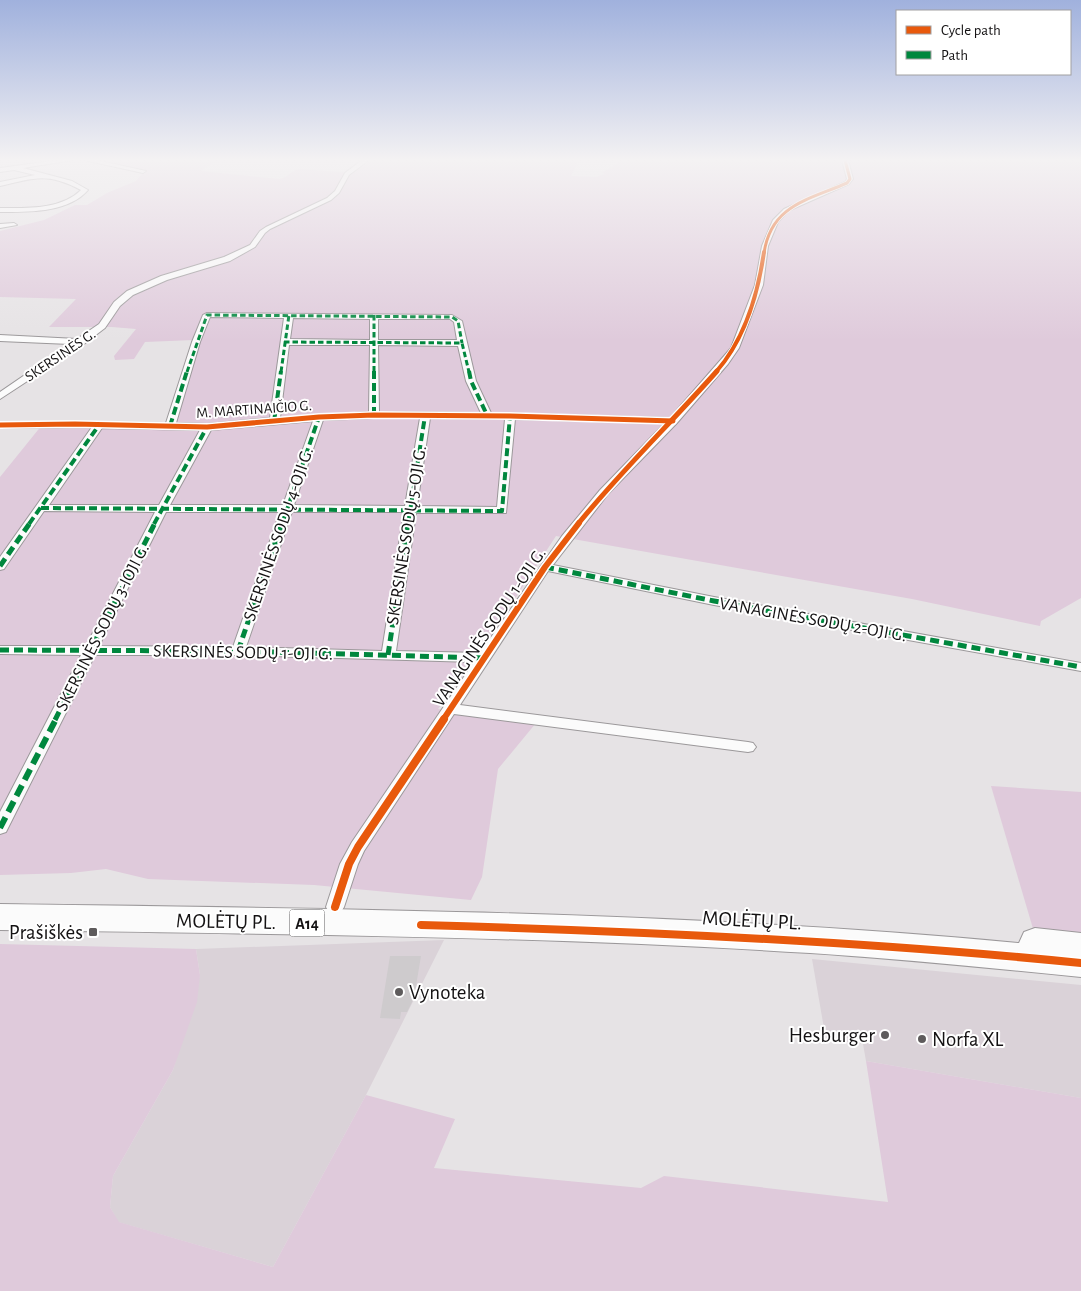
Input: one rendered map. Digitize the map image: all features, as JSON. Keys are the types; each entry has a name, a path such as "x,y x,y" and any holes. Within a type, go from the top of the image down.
{"highway":[{"name":"MOLĖTŲ PL.","path":"0,902 335,907 672,916 822,924 1081,947"},
{"name":"MOLĖTŲ PL.","path":"0,917 652,931 884,945 1081,963"}],"street":[{"name":"SKERSINĖS G.","path":"0,396 102,326 117,304 130,293 164,278 227,259 253,246 262,232 284,220"},
{"name":"VANAGINĖS SODŲ 1-OJI G.","path":"335,907 349,864 358,847 452,709 545,567 604,492 704,388 734,348 759,285 765,246 777,220"},
{"path":"0,226 14,225"},
{"path":"170,426 206,315 452,317 458,321 471,381 487,416"},
{"path":"274,422 289,315"},
{"path":"374,315 374,415"},
{"path":"0,338 81,342"},
{"path":"284,342 462,343"},
{"name":"M. MARTINAIČIO G.","path":"0,425 207,426 319,417 374,415 510,416 673,421"},
{"name":"SKERSINĖS SODŲ 5-OJI G.","path":"388,655 425,416"},
{"path":"41,508 410,509 502,512 510,416"},
{"name":"SKERSINĖS SODŲ 4-OJI G.","path":"238,651 319,417"},
{"path":"0,566 99,424"},
{"name":"SKERSINĖS SODŲ 3-IOJI G.","path":"0,828 36,760 89,650 207,426"},
{"name":"VANAGINĖS SODŲ 2-OJI G.","path":"545,567 733,604 1081,667"},
{"name":"SKERSINĖS SODŲ 1-OJI G.","path":"0,650 238,651 485,658"},
{"path":"452,709 748,747"}],"shaded area":[{"path":"43,220 1081,220 1081,598 1041,621 1040,626 912,599 556,536 474,661 438,709 536,723 498,769 482,877 471,900 314,885 148,879 106,869 71,873 0,875 0,477 42,425 165,427 193,340 145,342 134,359 115,360 114,356 136,329 49,327 76,299 0,297 0,231"},
{"path":"991,786 1081,792 1081,937 1034,932"},
{"path":"444,940 366,1095 273,1267 118,1222 110,1207 113,1176 173,1070 200,975 196,949"},
{"path":"0,944 196,949 200,975 197,1002 173,1070 113,1176 110,1207 119,1222 273,1267 366,1095 455,1119 434,1168 641,1188 664,1176 888,1202 866,1061 1081,1098 1081,1291 0,1291"},
{"path":"812,959 1081,985 1081,1098 866,1061 863,1044 826,1040"}],"building":[{"name":"Vynoteka","path":"390,956 421,956 414,998 407,1012 401,1012 400,1019 380,1018"}],"marked path":[{"path":"170,426 196,342 207,315 452,317 458,321 462,343"},
{"path":"274,422 289,315"},
{"path":"374,315 374,415"},
{"path":"284,342 462,343 471,381 487,415"},
{"path":"388,655 425,416"},
{"path":"41,508 502,511 510,416 508,416"},
{"path":"238,651 319,417"},
{"path":"0,566 99,425"},
{"path":"0,828 162,509 207,427"},
{"path":"545,567 714,601 1081,667"},
{"path":"0,650 238,651 485,658"}],"cycle path":[{"path":"335,907 349,864 358,847 545,567 604,492 679,414 735,348 759,285 765,246 776,220"},
{"path":"0,425 75,424 207,427 319,417 374,415 510,416 673,421"},
{"path":"421,925 752,937 917,948 1081,963"}],"place":[{"name":"Prašiškės","path":"93,932"},
{"name":"Vynoteka","path":"399,992"},
{"name":"Hesburger","path":"885,1035"},
{"name":"Norfa XL","path":"922,1039"}]}
